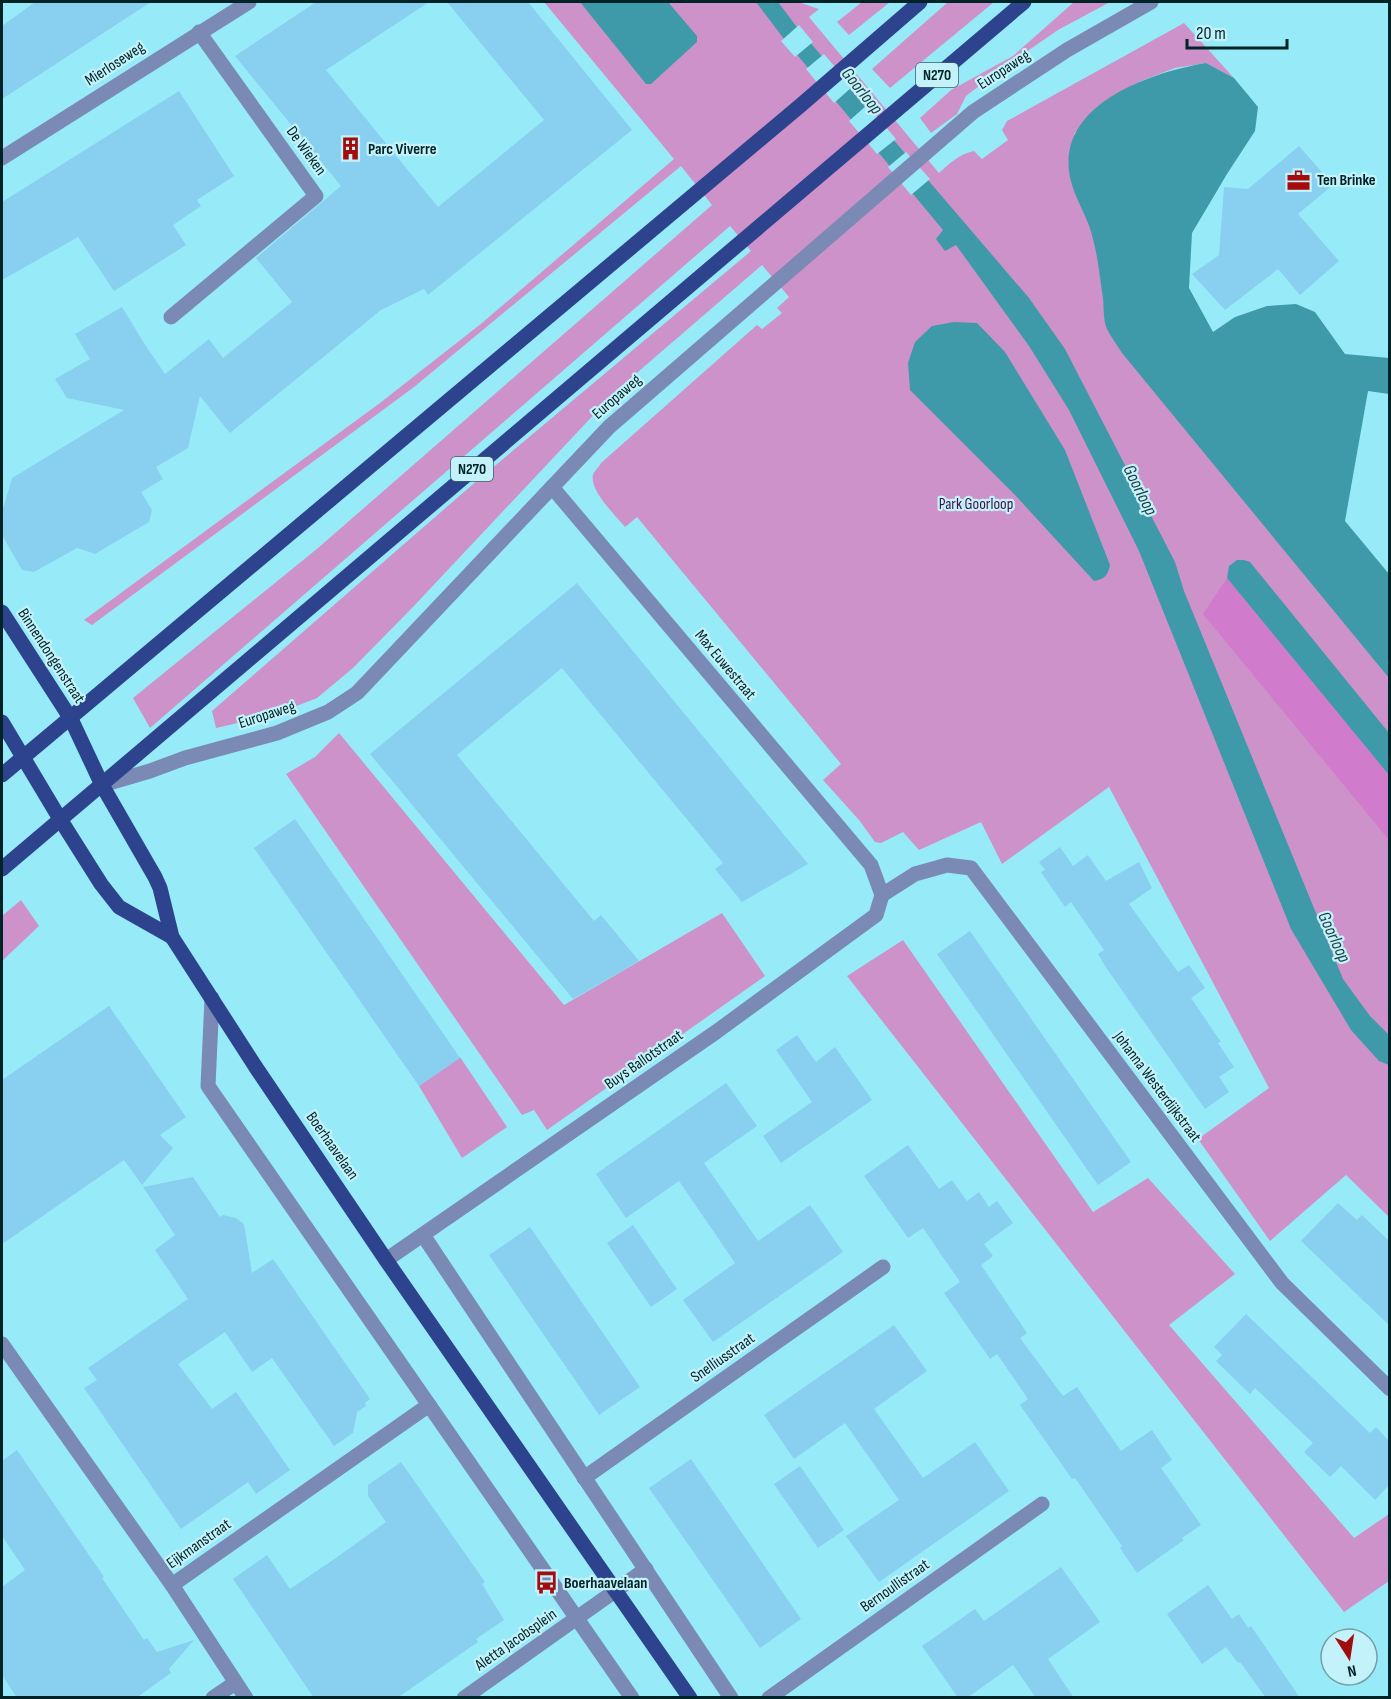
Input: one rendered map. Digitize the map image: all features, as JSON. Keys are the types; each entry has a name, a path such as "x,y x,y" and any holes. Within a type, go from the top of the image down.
{"main road":[{"path":"2,776 801,105 920,2"},
{"name":"Europaweg","path":"2,869 1024,2"},
{"name":"Binnendongenstraat","path":"2,612 71,719 102,785"},
{"path":"2,722 22,759"},
{"name":"Boerhaavelaan","path":"22,759 101,884 119,907 172,937"},
{"name":"Boerhaavelaan","path":"102,785 160,888 172,937 255,1066 339,1187 386,1260 690,1698"}],"street":[{"name":"Mierloseweg","path":"2,158 249,2"},
{"name":"Europaweg","path":"102,785 185,758 277,733 328,712 357,693 609,427 876,194 973,112 1067,50 1150,2"},
{"name":"De Wieken","path":"171,317 316,196 199,32"},
{"name":"Max Euwestraat","path":"552,487 871,865 882,895"},
{"name":"Johanna Westerdijkstraat","path":"882,895 915,874 947,865 970,868 1282,1283 1389,1389"},
{"name":"Buys Ballotstraat","path":"386,1260 716,1032 876,915 882,895"},
{"path":"212,998 208,1086 632,1698"},
{"path":"423,1235 731,1698"},
{"name":"Snelliusstraat","path":"584,1478 883,1267"},
{"name":"Eijkmanstraat","path":"2,1344 172,1585 429,1405"},
{"name":"Bernoullistraat","path":"769,1698 1042,1504"},
{"name":"Aletta Jacobsplein","path":"464,1698 646,1569"},
{"path":"172,1585 246,1698"},
{"path":"213,1698 235,1683"}],"green space":[{"name":"Park Goorloop","path":"544,2 798,2 819,9 809,17 939,173 955,159 969,152 974,151 982,159 1008,140 1002,130 1007,121 1184,23 1234,78 1206,63 1175,68 1141,81 1113,96 1074,134 1389,615 1389,1217 1346,1175 1270,1241 1198,1139 1269,1088 1109,787 1002,864 981,822 919,850 903,832 881,843 875,842 859,820 823,780 841,764 637,517 625,527 599,495 595,488 593,475 601,463 757,325 762,329 782,313 777,308 789,297 762,265 617,390 353,668 317,698 276,714 216,728 212,711 472,485 751,251 730,226 150,728 133,698 318,548 712,205 681,166 414,387 92,625 84,620 380,403 482,323 674,159"},
{"path":"862,2 890,2 849,35 837,22"},
{"path":"948,2 994,2 890,88 872,69"},
{"path":"1074,2 1110,2 1058,30 1003,68 966,96 957,114 931,133 920,118 951,90 1013,56"},
{"path":"339,733 564,1005 722,913 765,976 547,1130 534,1110 522,1115 286,774 315,757"},
{"path":"21,900 39,926 2,961 2,916"},
{"path":"903,940 1093,1212 1148,1178 1235,1274 1169,1325 1354,1538 1389,1514 1389,1581 1344,1612 847,976"},
{"path":"460,1057 507,1127 462,1158 419,1086"}],"shaded area":[{"path":"1227,578 1389,775 1389,840 1203,614"}],"water":[{"path":"580,2 668,2 697,36 697,42 651,84 646,84"},
{"path":"756,2 778,2 1029,298 1065,349 1175,562 1184,591 1343,979 1370,1016 1389,1035 1389,1065 1379,1061 1351,1030 1291,929 1139,551 1069,410 1029,346 956,245 945,251 936,239 943,230 784,39"},
{"path":"1206,63 1234,78 1258,107 1255,131 1192,233 1189,288 1213,332 1235,317 1267,306 1296,304 1315,312 1345,354 1389,358 1389,394 1368,391 1345,521 1389,574 1389,678 1122,353 1106,325 1095,246 1069,171 1070,147 1080,126 1095,109 1115,94 1161,74"},
{"path":"954,322 977,323 1005,352 1065,450 1110,565 1103,578 1094,581 1015,495 910,390 908,363 915,342 932,326"},
{"path":"1237,560 1250,562 1389,733 1389,775 1227,578 1229,566"}],"pier":[{"path":"799,25 813,42 795,57 781,41"},
{"path":"824,54 852,87 834,103 806,69"},
{"path":"867,105 896,139 877,154 849,121"},
{"path":"906,152 930,179 911,195 888,167"}],"building":[{"path":"35,2 151,2 2,99 2,26"},
{"path":"316,2 429,2 326,70 438,207 544,120 447,2 528,2 632,130 428,295 424,289 381,310 230,433 200,396 188,448 156,467 163,479 141,492 152,510 149,522 95,554 77,548 34,572 22,570 2,535 2,508 12,478 124,410 67,398 55,379 90,359 75,334 122,307 165,374 209,339 223,358 292,302 256,258 341,186 235,56"},
{"path":"179,91 234,176 197,200 201,206 173,225 186,245 114,291 78,237 2,280 2,202"},
{"path":"1299,146 1333,185 1298,214 1339,261 1300,295 1278,269 1225,310 1192,274 1219,255 1224,187 1248,189"},
{"path":"577,583 808,864 742,902 715,869 723,863 562,668 457,755 594,921 601,915 639,961 573,999 370,754"},
{"path":"295,819 460,1058 419,1086 254,848"},
{"path":"1060,847 1073,866 1088,855 1106,881 1139,862 1152,888 1129,904 1178,972 1189,965 1205,988 1191,998 1221,1042 1218,1043 1234,1067 1219,1077 1229,1092 1205,1109 1105,966 1098,954 1104,950 1071,902 1065,907 1041,872 1045,870 1039,862"},
{"path":"970,931 1131,1162 1098,1185 937,954"},
{"path":"109,1006 186,1117 160,1135 173,1148 142,1185 124,1160 2,1244 2,1080"},
{"path":"797,1035 816,1062 835,1047 872,1100 781,1163 763,1136 812,1102 776,1050"},
{"path":"726,1083 757,1126 704,1163 758,1241 810,1205 843,1252 713,1342 683,1300 735,1263 679,1181 626,1218 596,1174"},
{"path":"908,1145 939,1189 952,1180 967,1201 979,1192 989,1207 997,1201 1013,1223 984,1244 993,1256 981,1265 1027,1333 1020,1338 1063,1396 1077,1387 1121,1451 1152,1430 1172,1460 1161,1468 1201,1525 1137,1573 1120,1548 1122,1546 1075,1478 1072,1479 1020,1405 1028,1399 997,1354 990,1359 944,1293 960,1282 923,1228 908,1238 864,1176"},
{"path":"193,1177 220,1217 223,1215 236,1218 244,1224 252,1273 273,1259 370,1399 365,1403 366,1406 357,1412 353,1433 334,1446 272,1358 252,1372 225,1332 178,1364 212,1409 236,1392 290,1470 256,1494 248,1482 181,1529 84,1388 97,1380 88,1368 188,1299 155,1250 175,1235 143,1187"},
{"path":"1338,1203 1357,1220 1362,1215 1389,1241 1389,1325 1301,1241"},
{"path":"633,1225 677,1289 651,1307 607,1243"},
{"path":"530,1227 640,1387 599,1415 489,1255"},
{"path":"1246,1314 1370,1433 1376,1427 1389,1441 1389,1485 1375,1500 1341,1466 1330,1477 1304,1452 1313,1443 1255,1388 1250,1394 1216,1361 1222,1355 1214,1347"},
{"path":"894,1325 927,1371 874,1409 923,1478 975,1442 1009,1491 879,1582 846,1536 899,1500 845,1423 794,1459 764,1415"},
{"path":"17,1450 144,1640 147,1638 157,1652 194,1640 169,1669 171,1673 136,1698 17,1698 2,1675 2,1587 25,1570 2,1536 2,1461"},
{"path":"691,1459 801,1619 760,1648 649,1488"},
{"path":"401,1462 485,1582 482,1584 504,1620 476,1639 478,1642 397,1698 314,1698 233,1579 267,1555 290,1589 336,1558 386,1522 368,1496 368,1485"},
{"path":"800,1466 844,1530 818,1548 774,1484"},
{"path":"1061,1567 1100,1622 1048,1659 1074,1698 1036,1698 1013,1665 967,1698 958,1698 922,1646 975,1609 984,1621"},
{"path":"1208,1585 1232,1619 1239,1614 1248,1628 1251,1626 1300,1698 1266,1698 1226,1647 1202,1664 1167,1614"}],"place":[{"name":"Parc Viverre","path":"350,149"},
{"name":"Ten Brinke","path":"1299,180"},
{"name":"Boerhaavelaan","path":"546,1583"}],"water label":[{"name":"Goorloop","path":"862,91"},
{"name":"Goorloop","path":"1140,490"},
{"name":"Goorloop","path":"1334,937"}]}
